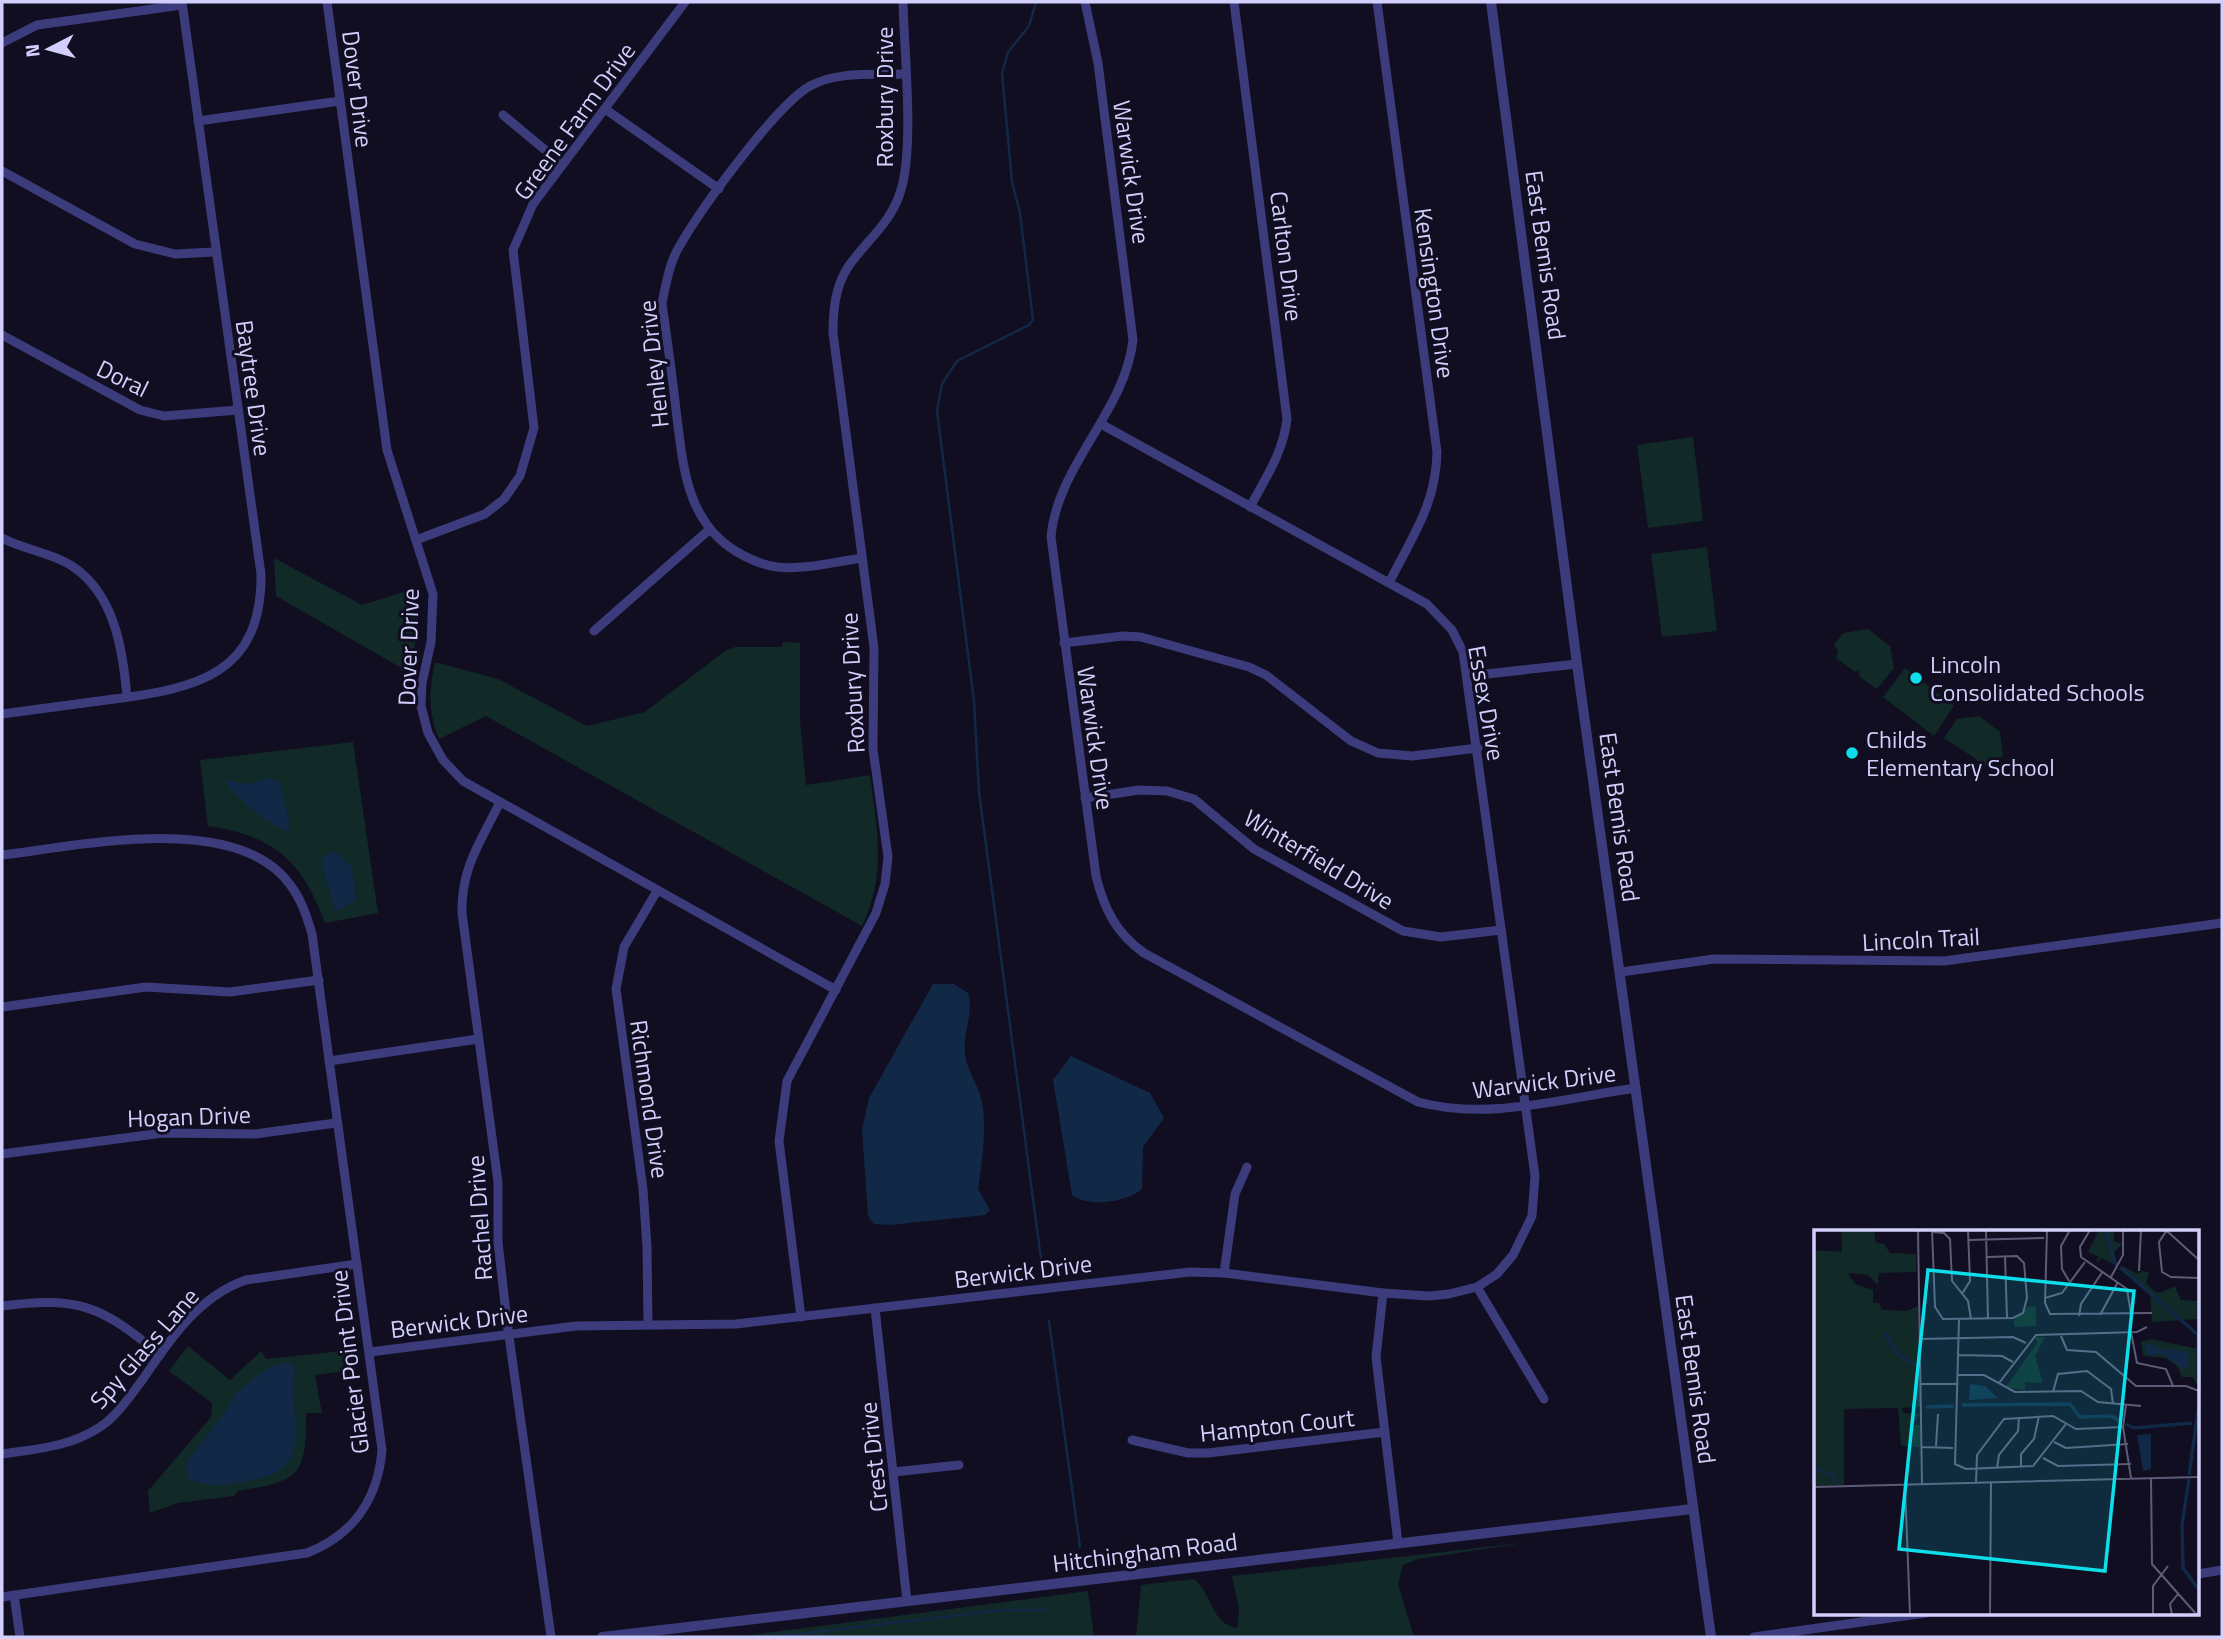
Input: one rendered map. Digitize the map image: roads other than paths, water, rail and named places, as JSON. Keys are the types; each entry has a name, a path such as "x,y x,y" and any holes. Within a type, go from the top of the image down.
{"street":[{"name":"Dover Drive","path":"327,2 387,450 433,594 431,642 422,683 421,706 428,733 443,760 463,780 499,804 835,990"},
{"name":"Greene Farm Drive","path":"416,540 485,514 503,499 520,476 534,428 513,250 533,204 685,2"},
{"name":"Roxbury Drive","path":"801,1317 779,1141 781,1111 793,1068 876,912 885,884 888,858 873,749 874,648 833,334 833,311 848,267 893,212 901,190 906,155 903,2"},
{"name":"Warwick Drive","path":"1085,2 1098,63 1133,327 1132,351 1125,373 1101,424 1059,500 1053,519 1052,559 1085,798 1102,900 1112,922 1136,947 1418,1102 1464,1111 1636,1088"},
{"name":"Carlton Drive","path":"1234,2 1287,419 1277,460 1250,507"},
{"name":"Kensington Drive","path":"1377,2 1437,452 1437,480 1431,503 1390,581"},
{"name":"East Bemis Road","path":"1491,2 1549,427 1577,664 1710,1637"},
{"path":"2,43 37,25 182,3"},
{"name":"Baytree Drive","path":"2,714 181,689 216,674 237,653 253,626 261,594 261,574 214,251 182,3"},
{"name":"Henley Drive","path":"862,558 796,568 774,567 752,561 720,541 710,529 695,508 685,480 662,303 667,277 678,248 719,189 789,100 812,85 838,76 904,74"},
{"path":"198,121 340,101"},
{"path":"605,109 719,189"},
{"path":"503,115 562,164"},
{"path":"2,171 135,244 175,254 214,251"},
{"name":"Doral","path":"2,335 140,410 174,416 237,410"},
{"name":"Essex Drive","path":"1101,424 1390,581 1427,604 1444,620 1463,652 1468,676 1524,1105"},
{"path":"594,631 710,529"},
{"path":"2,538 73,566 92,584 116,627 127,697"},
{"path":"1064,643 1141,638 1249,667 1266,675 1351,741 1378,753 1412,756 1478,748"},
{"path":"1468,676 1577,664"},
{"name":"Winterfield Drive","path":"1085,798 1139,790 1167,791 1194,799 1255,849 1403,931 1441,937 1501,930"},
{"name":"Rachel Drive","path":"499,804 467,865 462,887 478,1039 498,1182 498,1242 551,1637"},
{"name":"Glacier Point Drive","path":"2,855 139,839 187,838 250,854 275,869 290,884 304,908 312,934 382,1450 380,1469 369,1503 335,1540 307,1553 2,1597"},
{"name":"Richmond Drive","path":"648,1323 648,1247 643,1189 616,989 624,947 657,891"},
{"name":"Lincoln Trail","path":"1620,972 1714,959 1944,961 2222,923"},
{"path":"2,1007 146,987 230,992 319,980"},
{"path":"329,1061 478,1039"},
{"name":"Berwick Drive","path":"370,1352 576,1326 736,1324 1189,1272 1224,1273 1383,1293 1429,1296 1477,1287 1505,1266 1521,1243 1532,1216 1535,1176 1524,1105"},
{"name":"Hogan Drive","path":"2,1154 163,1133 255,1134 336,1123"},
{"path":"1224,1273 1235,1194 1247,1167"},
{"name":"Spy Glass Lane","path":"2,1454 57,1446 99,1428 133,1392 188,1318 211,1297 232,1284 357,1264"},
{"path":"1477,1287 1544,1399"},
{"path":"1383,1293 1376,1357 1398,1544"},
{"path":"2,1306 56,1301 95,1309 117,1320 160,1355"},
{"name":"Crest Drive","path":"875,1308 907,1601"},
{"name":"Hampton Court","path":"1132,1440 1188,1453 1208,1453 1385,1432"},
{"path":"894,1472 959,1465"},
{"name":"Hitchingham Road","path":"602,1637 1692,1509"},
{"path":"2200,1574 2222,1570"},
{"path":"15,1595 20,1637"},
{"path":"1754,1637 1919,1614"}],"water":[{"path":"267,778 280,782 290,825 288,830 274,825 254,811 235,794 225,780 251,784"},
{"path":"335,851 352,866 356,899 345,908 335,910 321,862 324,856"},
{"path":"933,984 954,984 968,993 970,1000 966,1058 984,1114 978,1189 990,1210 985,1215 890,1225 874,1224 868,1216 862,1129 869,1098"},
{"path":"1071,1056 1150,1093 1164,1118 1143,1147 1142,1189 1136,1194 1108,1202 1088,1201 1072,1195 1053,1080"},
{"path":"292,1363 295,1368 293,1388 296,1440 293,1454 285,1465 271,1475 233,1484 211,1485 189,1479 186,1469 188,1460 238,1391 265,1370 277,1364"}],"waterway":[{"path":"1036,2 1029,26 1008,52 1002,73 1012,182 1020,213 1033,320 1029,325 957,361 942,384 937,411 974,701 979,792 1041,1259"},
{"path":"1049,1321 1080,1547"},
{"path":"772,1637 1003,1610 1048,1610"}],"place":[{"name":"Lincoln Consolidated Schools","path":"1916,678"},
{"name":"Childs Elementary School","path":"1852,753"}]}
